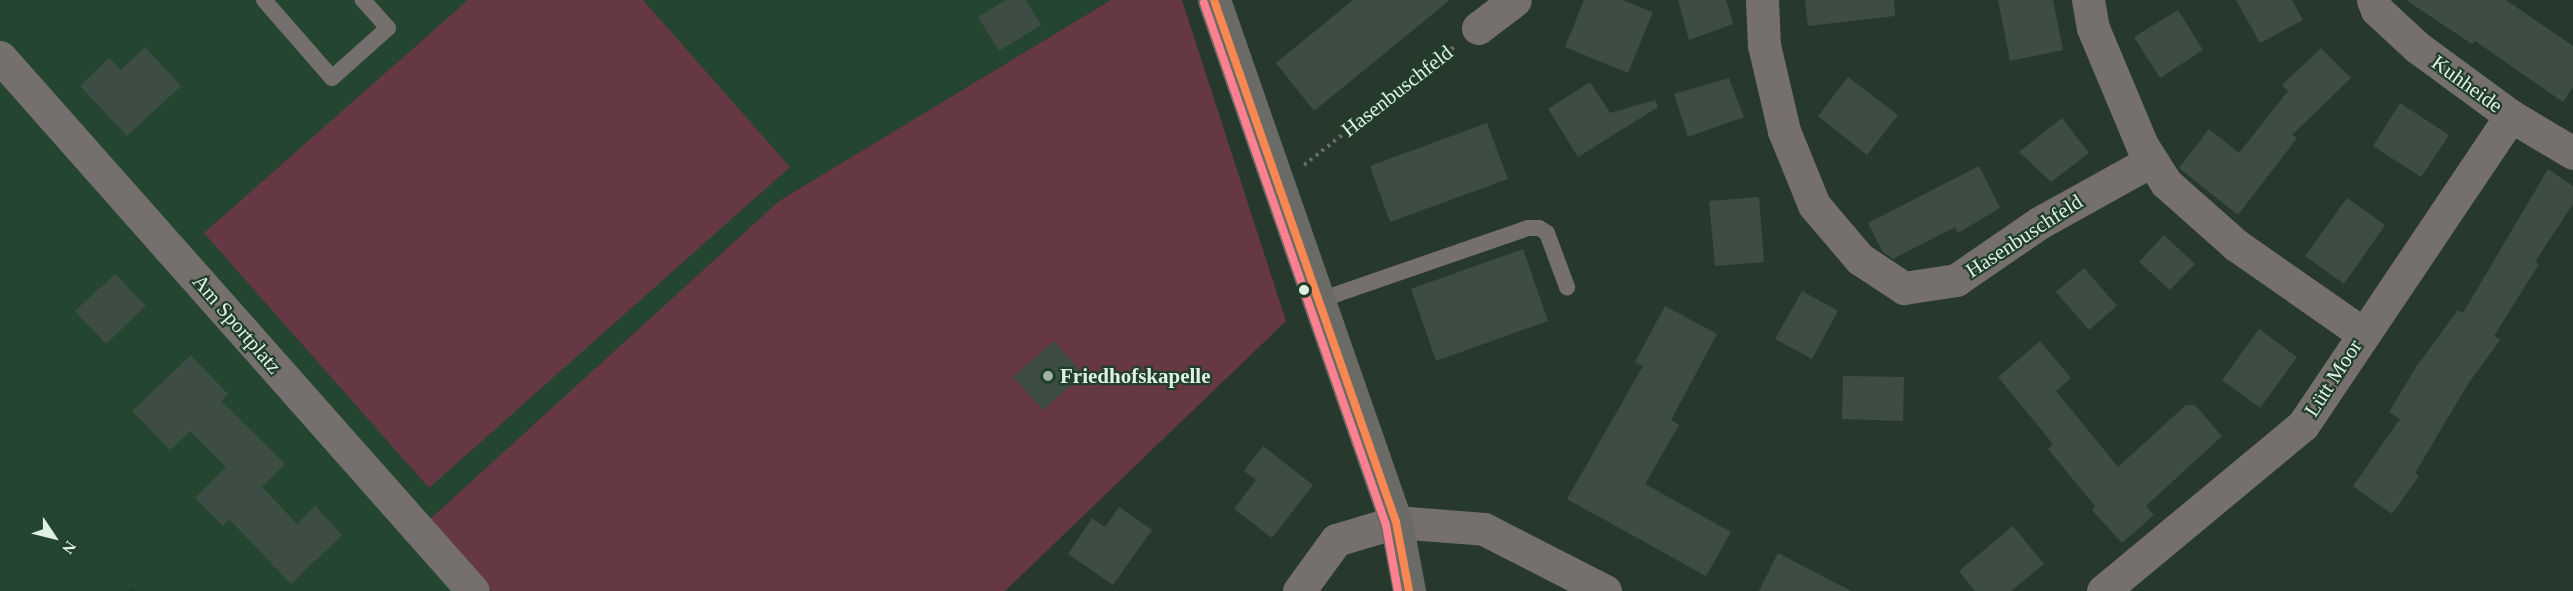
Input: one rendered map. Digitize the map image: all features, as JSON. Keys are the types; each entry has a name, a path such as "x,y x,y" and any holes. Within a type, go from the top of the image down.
{"main road":[{"path":"1214,0 1280,183 1396,522 1409,591"}],"street":[{"path":"1478,28 1515,0"},
{"name":"Hasenbuschfeld","path":"1762,0 1764,45 1784,131 1814,205 1860,259 1904,288 1956,280 2039,223 2149,162"},
{"path":"2088,0 2093,28 2149,162 2166,183 2236,245 2362,333"},
{"name":"Kuhheide","path":"2373,0 2377,10 2417,47 2511,116 2573,153"},
{"name":"Am Sportplatz","path":"0,57 473,591"},
{"name":"Lütt Moor","path":"2103,591 2303,425 2362,333 2511,116"},
{"path":"1299,591 1336,540 1396,522 1484,529 1605,591"}],"lane":[{"path":"264,0 332,78 388,28 363,0"},
{"path":"1320,300 1528,228 1539,228 1547,233 1567,287"}],"path":[{"name":"Hasenbuschfeld","path":"1280,183 1478,28"}],"shaded area":[{"path":"0,0 1111,0 779,201 429,521 460,591 136,591 133,588 129,591 0,591"},
{"path":"468,0 643,0 790,167 429,488 204,233"},
{"path":"1111,0 1182,0 1286,321 1005,591 492,591 428,521 779,201"}],"building":[{"path":"1006,0 1026,0 1041,25 999,51 978,17"},
{"path":"1353,0 1450,0 1314,111 1276,63"},
{"path":"1584,0 1622,0 1653,12 1628,73 1565,47"},
{"path":"1678,0 1726,0 1733,24 1689,40"},
{"path":"1805,0 1894,0 1895,16 1808,26"},
{"path":"1998,0 2053,0 2063,50 2010,61"},
{"path":"2236,0 2292,0 2303,20 2260,43"},
{"path":"2406,0 2506,0 2573,46 2573,87 2563,102 2475,41 2472,44"},
{"path":"2178,10 2203,50 2160,78 2134,37"},
{"path":"145,47 181,86 127,136 80,86 109,58 121,70"},
{"path":"2321,48 2351,78 2292,135 2297,138 2238,215 2179,168 2209,129 2239,153 2288,91 2282,85"},
{"path":"1848,77 1898,115 1867,155 1818,116"},
{"path":"1729,78 1744,117 1688,137 1674,94"},
{"path":"1590,82 1610,113 1655,100 1658,107 1578,157 1548,109"},
{"path":"2400,103 2449,135 2421,177 2373,146"},
{"path":"2062,118 2089,153 2051,182 2019,152"},
{"path":"1487,123 1508,179 1390,222 1370,166"},
{"path":"1979,166 2000,208 1958,233 1955,227 1893,259 1882,251 1868,223"},
{"path":"2548,169 2573,186 2573,204 2535,262 2539,264 2494,336 2500,340 2468,384 2415,473 2419,476 2392,514 2353,486 2400,419 2389,412 2416,367 2458,310 2463,313"},
{"path":"1759,197 1764,262 1715,266 1709,201"},
{"path":"2347,198 2385,225 2344,284 2305,256"},
{"path":"2164,235 2195,264 2170,290 2139,262"},
{"path":"1523,249 1548,321 1436,361 1411,289"},
{"path":"2084,268 2117,306 2089,330 2056,292"},
{"path":"115,274 146,306 106,344 75,311"},
{"path":"1802,291 1838,311 1812,359 1775,339"},
{"path":"1665,306 1717,334 1671,420 1679,425 1645,484 1731,532 1706,576 1567,499 1643,366 1635,362"},
{"path":"2259,329 2297,357 2260,408 2222,380"},
{"name":"Friedhofskapelle","path":"1054,341 1083,374 1043,410 1013,377"},
{"path":"2040,341 2071,378 2056,391 2118,467 2186,405 2195,405 2222,436 2146,506 2154,515 2122,543 2092,510 2095,506 2048,449 2053,444 1998,377"},
{"path":"191,355 228,394 221,401 285,464 262,487 297,524 315,506 342,535 291,584 229,519 223,526 195,498 226,467 190,431 170,450 132,411"},
{"path":"1843,376 1904,377 1903,421 1842,419"},
{"path":"1263,446 1313,485 1272,538 1234,509 1256,480 1244,471"},
{"path":"1119,507 1152,530 1113,585 1068,554 1092,518 1105,527"},
{"path":"2013,526 2044,564 2011,591 1975,591 1959,571"},
{"path":"1778,553 1851,591 1759,591"}],"transit line":[{"path":"1214,0 1396,522 1409,591"},
{"path":"1204,3 1386,525 1398,591"}],"place":[{"name":"Friedhofskapelle","path":"1048,376"}]}
